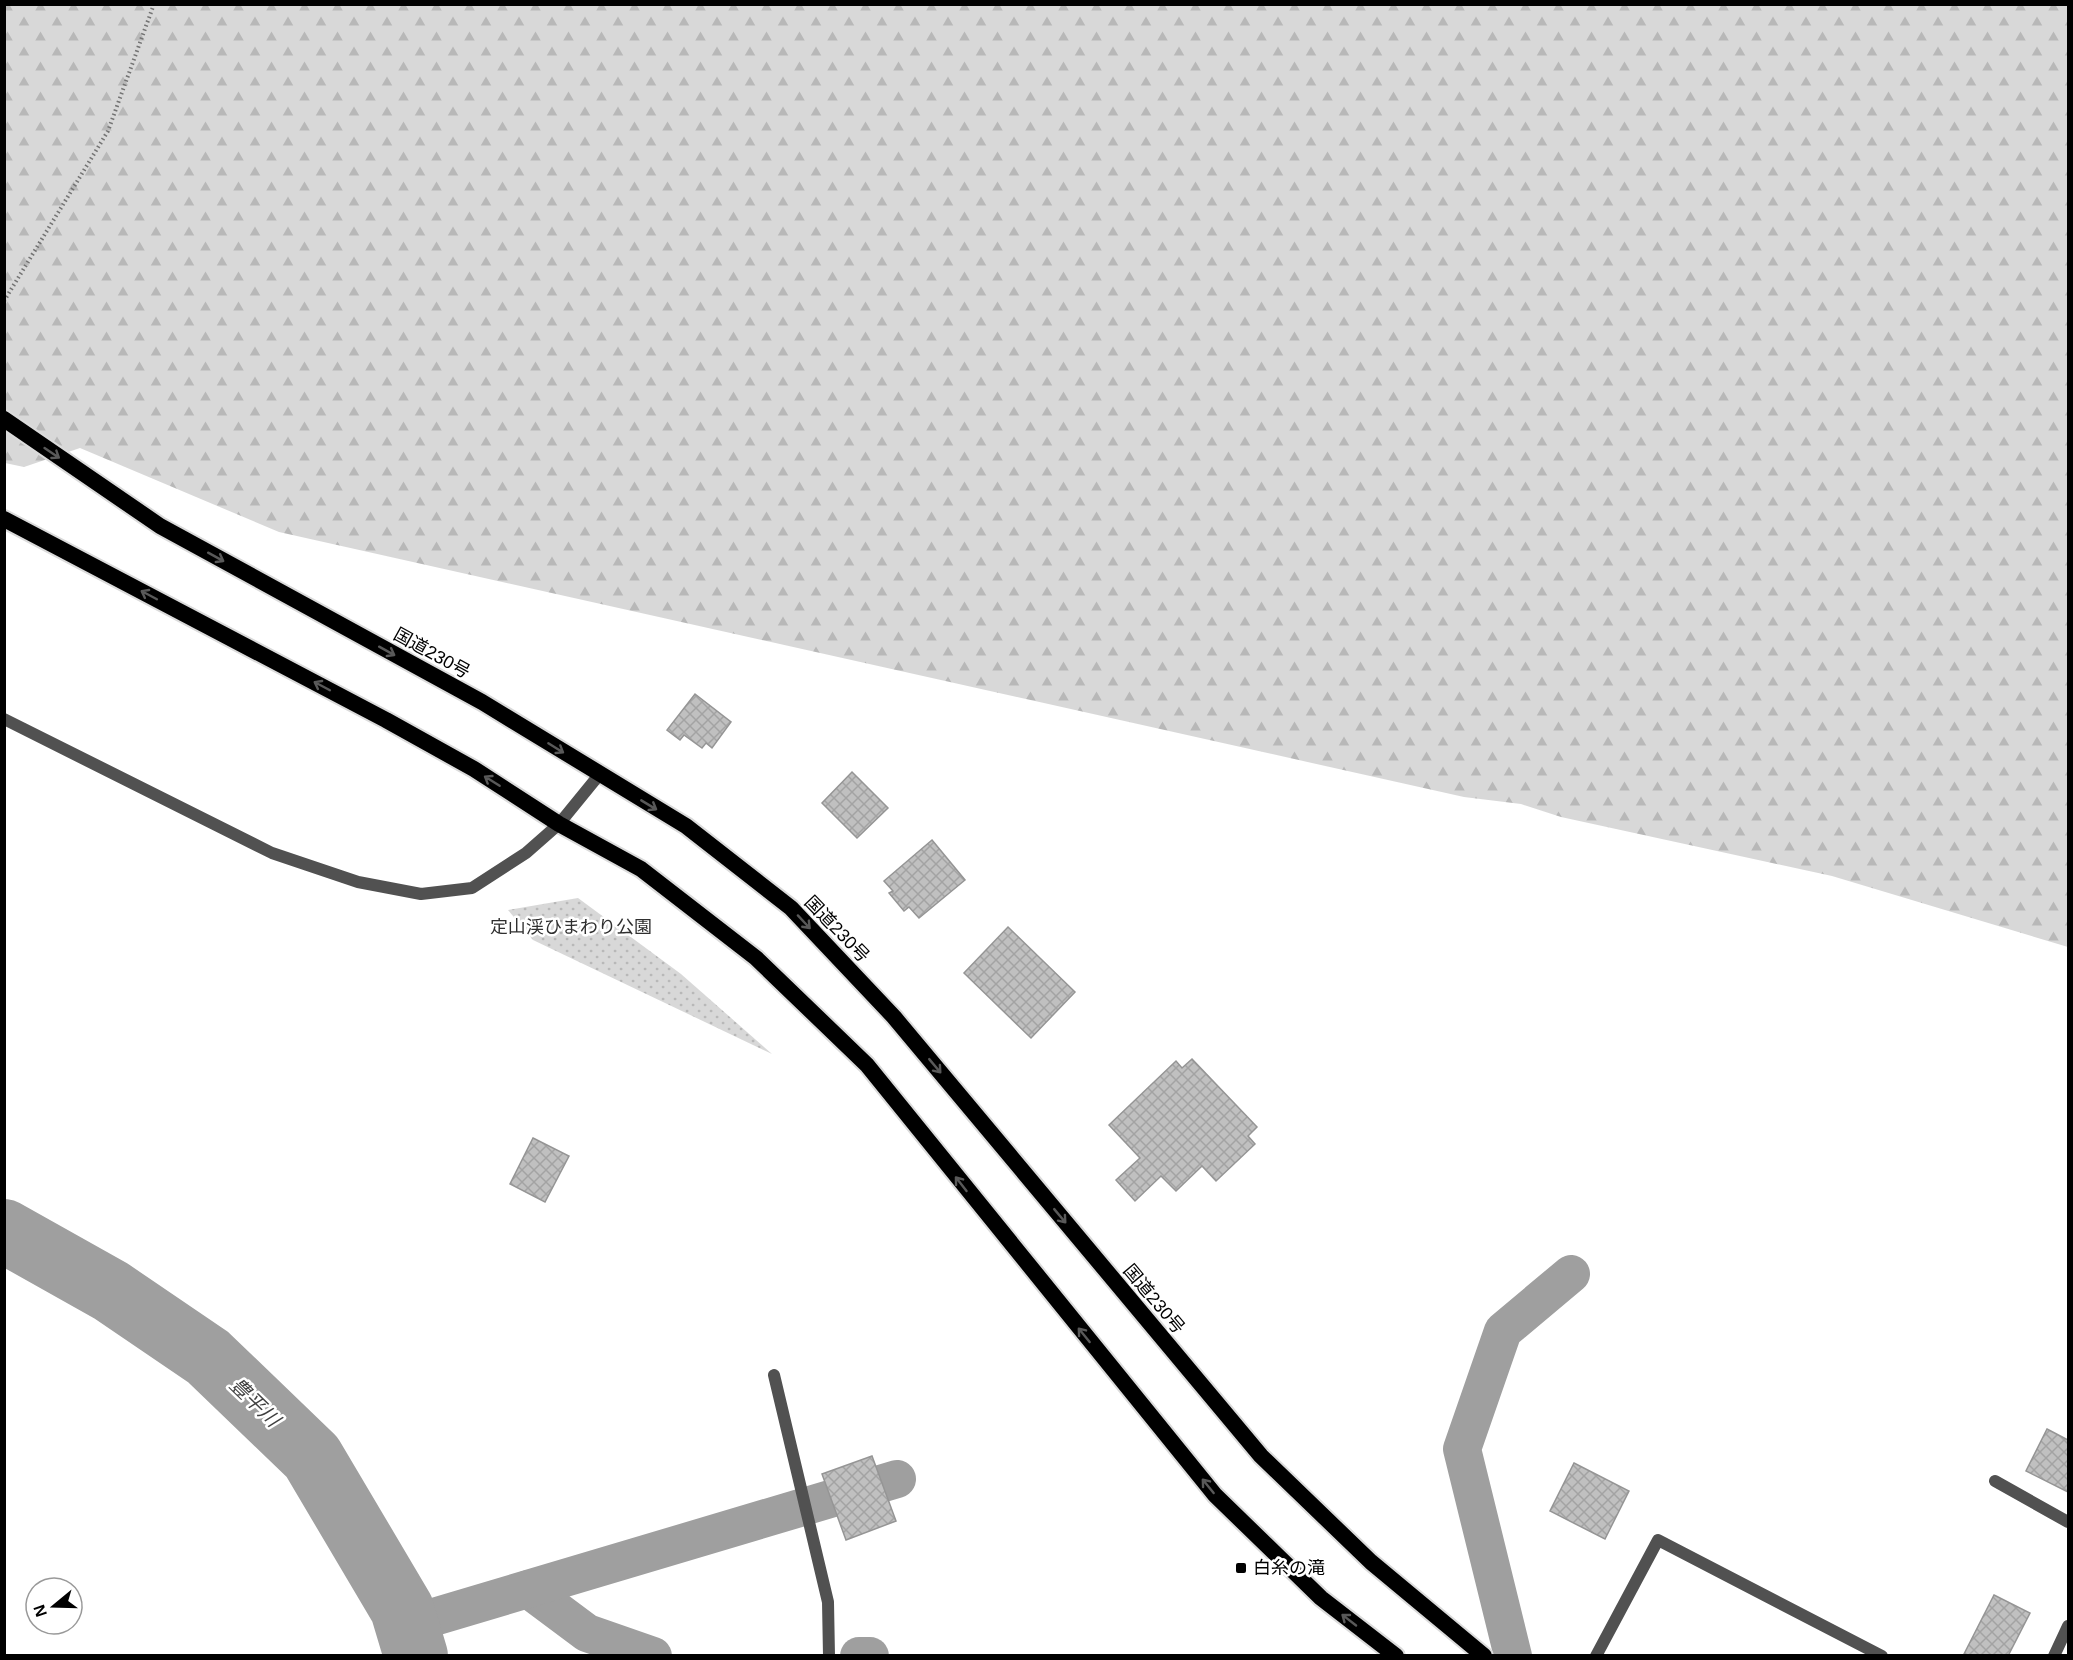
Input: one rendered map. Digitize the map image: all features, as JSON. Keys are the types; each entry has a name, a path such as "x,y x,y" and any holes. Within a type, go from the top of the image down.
{"highway":[{"name":"国道230号","path":"4,419 160,526 482,702 686,826 791,908 894,1017 1261,1456 1371,1562 1479,1652"},
{"path":"4,519 386,720 474,769 559,824 641,869 756,958 867,1065 1215,1495 1321,1598 1396,1656"}],"street":[{"path":"4,719 272,853 358,882 422,894 472,888 526,853 559,824 599,775"},
{"path":"774,1375 828,1602 829,1656"},
{"path":"1995,1481 2068,1522"},
{"path":"1596,1656 1658,1540 1882,1656"},
{"path":"2054,1656 2068,1626"}],"path":[{"path":"4,301 108,131 154,4"}],"green space":[{"path":"4,5 2068,5 2068,947 1832,876 1561,817 1521,804 1464,797 279,532 80,448 24,467 5,463"},
{"name":"定山渓ひまわり公園","path":"578,898 681,974 772,1054 533,940 508,910"}],"building":[{"path":"695,694 731,722 712,748 706,743 702,748 684,735 680,740 667,730"},
{"path":"852,772 888,808 857,838 822,803"},
{"path":"932,840 965,880 919,918 909,907 904,911 889,893 893,891 884,881"},
{"path":"1008,927 1075,992 1031,1038 964,973"},
{"path":"1192,1059 1257,1127 1248,1136 1255,1144 1216,1181 1202,1166 1176,1191 1161,1176 1135,1201 1116,1180 1140,1158 1109,1125 1176,1061 1182,1068"},
{"path":"533,1138 569,1156 545,1202 510,1184"},
{"path":"2047,1429 2068,1440 2068,1492 2026,1471"},
{"path":"872,1456 896,1521 846,1540 822,1474"},
{"path":"1574,1463 1629,1491 1605,1539 1550,1511"},
{"path":"1994,1595 2030,1613 2008,1656 1963,1656"}],"waterway":[{"name":"豊平川","path":"4,1231 111,1291 208,1357 312,1457 402,1609 416,1656"},
{"path":"1513,1656 1462,1449 1503,1331 1571,1274"},
{"path":"407,1625 897,1479"},
{"path":"528,1589 587,1633 653,1656"},
{"path":"859,1656 870,1656"}],"place":[{"name":"白糸の滝","path":"1241,1568"}]}
